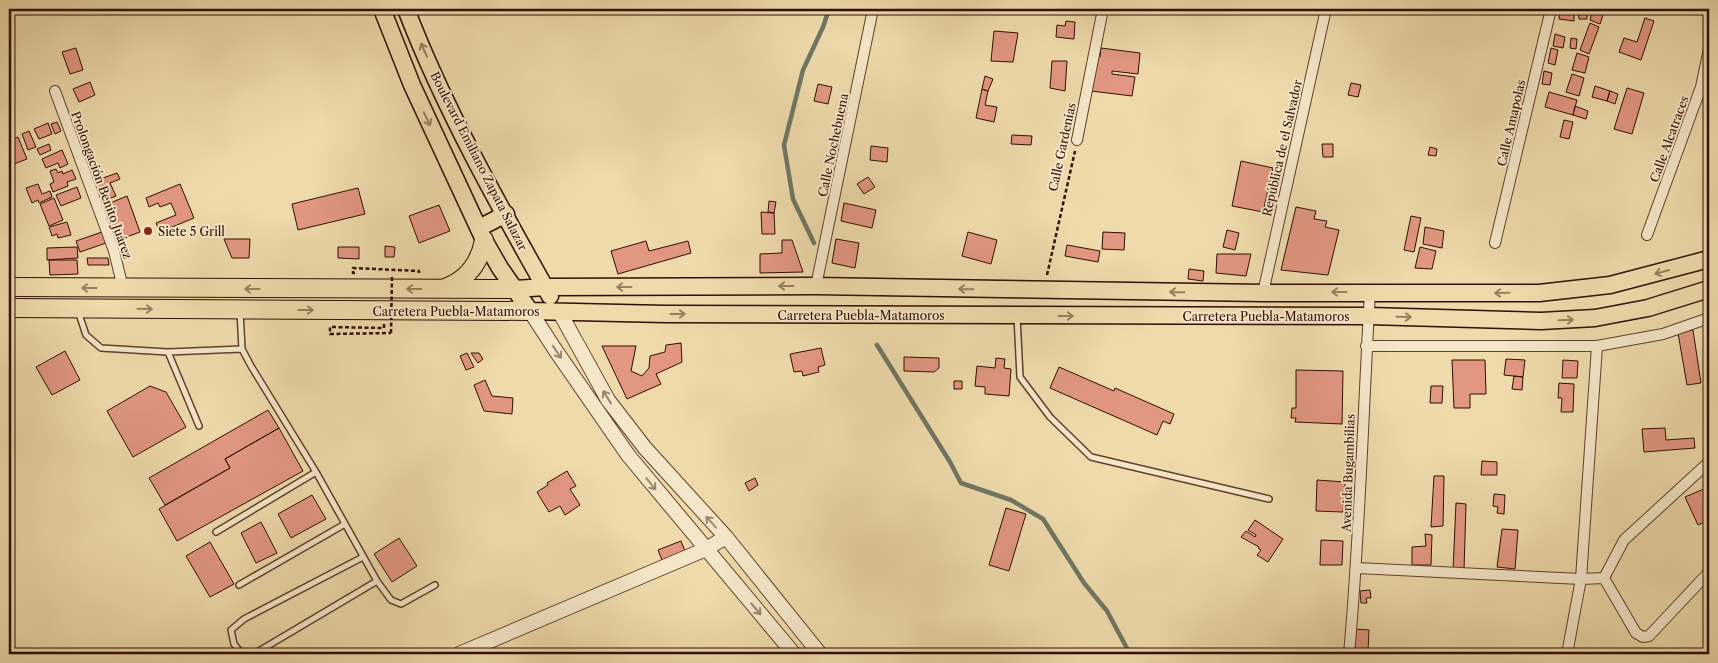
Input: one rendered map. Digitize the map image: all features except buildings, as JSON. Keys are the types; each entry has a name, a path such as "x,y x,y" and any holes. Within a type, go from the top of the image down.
{"highway":[{"path":"440,289 457,282 471,270 480,256 481,234"},
{"name":"Carretera Puebla-Matamoros","path":"9,287 516,289"},
{"name":"Carretera Puebla-Matamoros","path":"9,308 530,311"}],"main road":[{"name":"Boulevard Emiliano Zapata Salazar","path":"382,9 412,85 481,234 500,268 530,311"},
{"name":"Boulevard Emiliano Zapata Salazar","path":"406,9 442,92 559,311"},
{"path":"481,234 506,214"},
{"name":"Carretera Puebla-Matamoros","path":"516,289 545,287 816,286 1263,293 1539,293 1610,285 1709,259"},
{"name":"Carretera Puebla-Matamoros","path":"530,311 675,314 1369,316 1541,321 1595,318 1648,308 1709,289"}],"street":[{"name":"Calle Nochebuena","path":"816,286 873,9"},
{"name":"Calle Gardenias","path":"1077,140 1104,9"},
{"name":"República de el Salvador","path":"1263,293 1326,9"},
{"name":"Calle Amapolas","path":"1495,243 1551,9"},
{"name":"Calle Alcatraces","path":"1647,236 1701,88 1709,49"},
{"name":"Prolongación Benito Juárez","path":"54,91 114,251 123,288"},
{"name":"Avenida Bugambilias","path":"1349,654 1357,568 1370,292"},
{"path":"530,311 574,378 628,454 794,654"},
{"path":"559,311 608,400 646,448 726,538 820,654"},
{"path":"1366,346 1597,346 1663,334 1709,318"},
{"path":"1566,654 1581,579 1597,346"},
{"path":"574,378 590,367"},
{"path":"1604,578 1624,540 1709,462"},
{"path":"460,654 706,549 726,538"},
{"path":"1357,568 1581,579 1604,578"},
{"path":"1604,578 1636,633 1643,637 1649,636 1709,573"}],"lane":[{"path":"77,308 86,335 101,348 168,352 242,349"},
{"path":"240,310 242,349 316,472 377,581 391,600 401,604 435,585"},
{"path":"1017,316 1020,377 1050,418 1091,456 1269,499"},
{"path":"168,352 199,426"},
{"path":"216,532 316,472"},
{"path":"239,586 345,524"},
{"path":"242,654 234,644 230,630 244,619 363,557"},
{"path":"247,654 254,654 377,581"}],"path":[{"name":"Calle Gardenias","path":"1044,290 1077,140"},
{"path":"363,274 353,273 353,268 419,271"},
{"path":"384,328 330,327 330,334 391,333 392,275"}],"waterway":[{"path":"814,243 793,199 784,145 803,70 823,27 829,9"},
{"path":"877,345 950,462 961,483 1011,500 1043,519 1084,583 1107,611 1130,654"}],"place":[{"name":"Siete 5 Grill","path":"148,231"}]}
